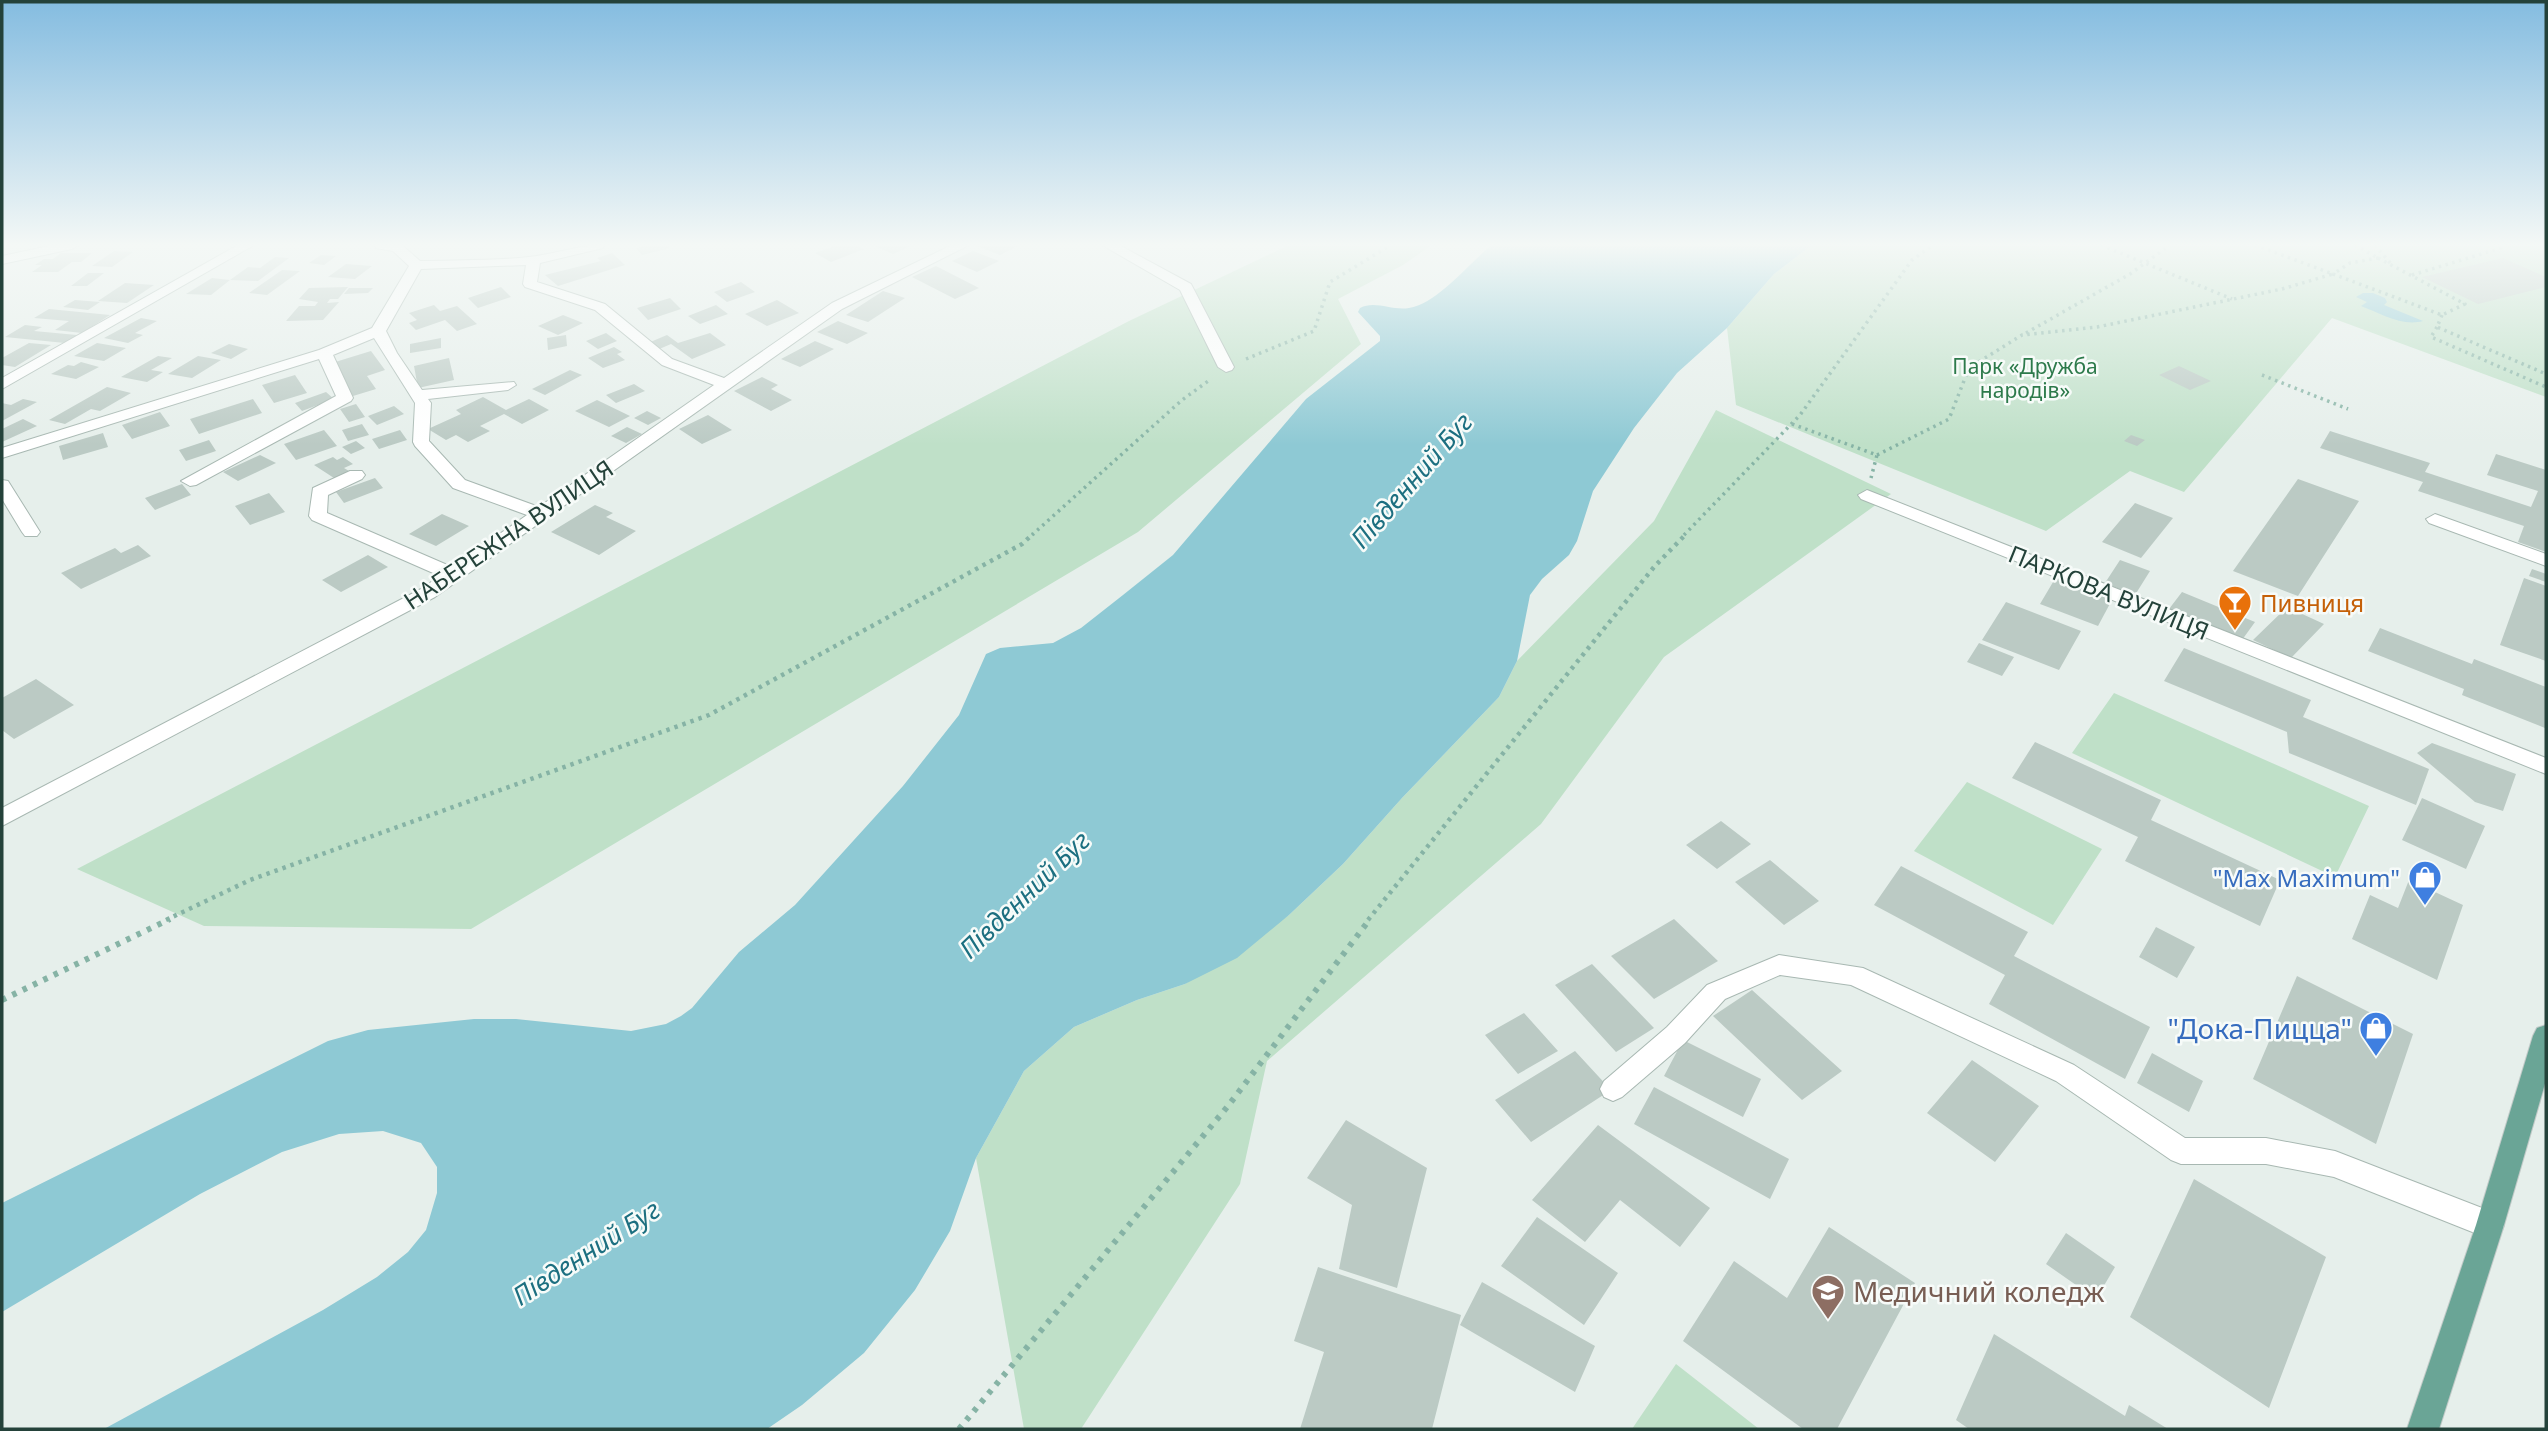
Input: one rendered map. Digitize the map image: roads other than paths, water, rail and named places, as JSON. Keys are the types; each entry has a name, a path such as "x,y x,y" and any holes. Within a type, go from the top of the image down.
{"main road":[{"path":"2423,1429 2490,1225 2546,1036"}],"street":[{"path":"2,384 129,312"},
{"path":"2,453 324,353 378,331 389,312"},
{"path":"605,312 667,362 725,384"},
{"name":"НАБЕРЕЖНА ВУЛИЦЯ","path":"2,818 428,593 829,312"},
{"path":"1198,312 1226,368"},
{"path":"378,331 389,353 423,403 421,442 459,484 541,514"},
{"path":"191,481 345,398 324,353"},
{"path":"417,395 508,385"},
{"path":"356,475 319,492 318,516 454,575"},
{"path":"2,485 31,533"},
{"name":"ПАРКОВА ВУЛИЦЯ","path":"1867,495 2546,766"},
{"path":"2435,519 2546,560"},
{"path":"1614,1088 1676,1035 1716,992 1779,965 1854,975 2065,1073 2181,1151 2266,1151 2335,1164 2490,1225"}],"water":[{"name":"Південний Буг","path":"1358,312 1741,312 1677,373 1634,428 1593,491 1577,541 1569,555 1542,579 1530,595 1517,661 1499,697 1343,864 1289,915 1237,958 1185,984 1137,1000 1074,1027 1024,1071 976,1158 950,1231 915,1290 864,1353 802,1405 767,1429 104,1429 323,1310 377,1277 408,1252 426,1230 437,1193 437,1167 421,1143 383,1131 339,1134 282,1152 200,1194 2,1312 2,1203 328,1041 368,1030 474,1019 516,1019 631,1031 666,1024 692,1008 739,952 795,905 903,786 959,715 986,654 1000,648 1053,643 1081,628 1173,555 1306,399 1380,341 1380,336"},
{"path":"2375,312 2401,312 2423,321 2399,321"}],"place":[{"name":"Пивниця","path":"2235,632"},
{"name":"\"Max Maximum\"","path":"2425,907"},
{"name":"\"Дока-Пицца\"","path":"2376,1058"},
{"name":"Медичний коледж","path":"1828,1321"}],"park label":[{"name":"Парк «Дружба народів»","path":"2025,378"}]}
